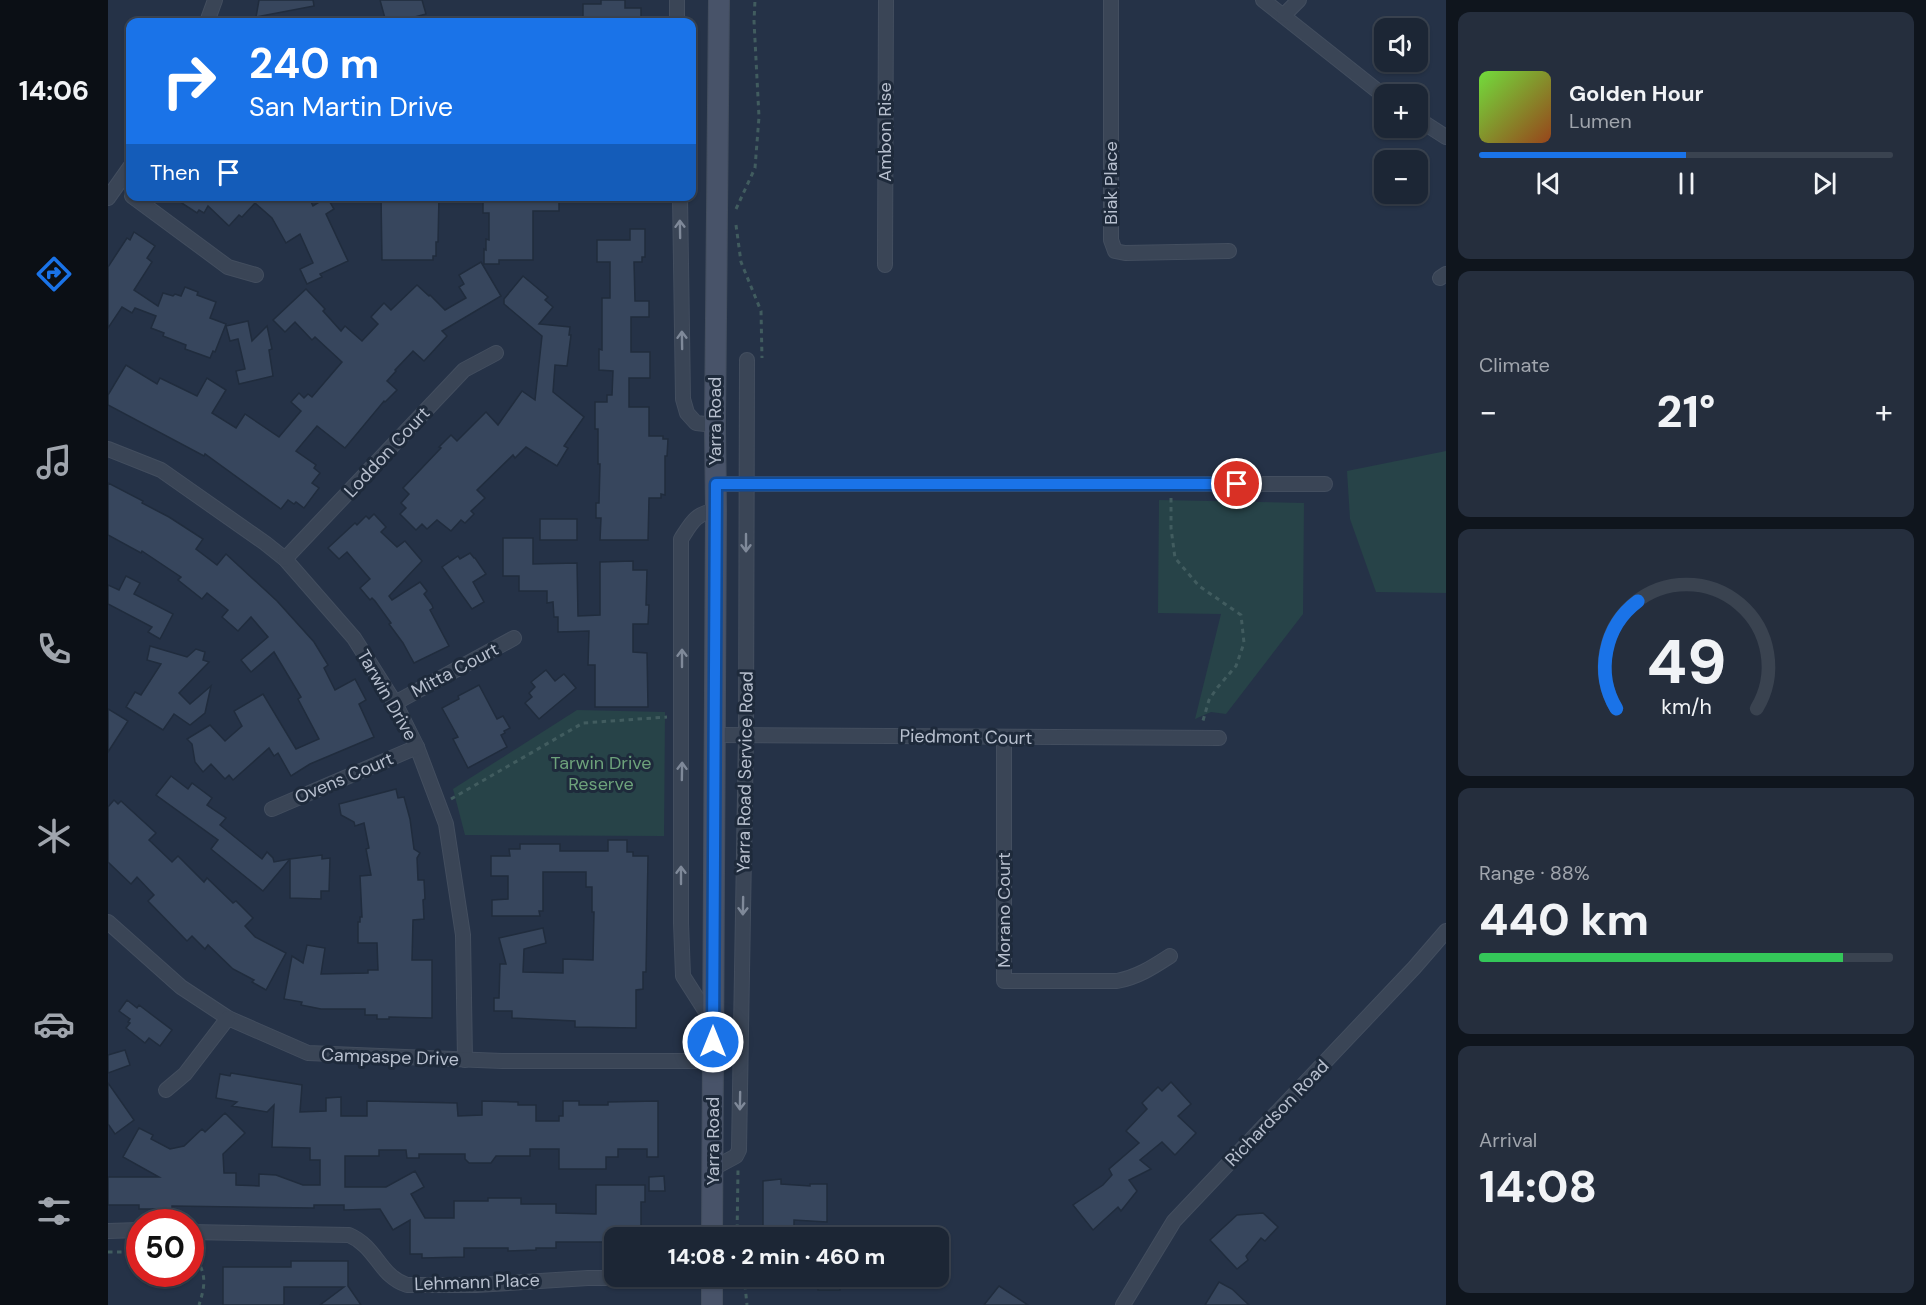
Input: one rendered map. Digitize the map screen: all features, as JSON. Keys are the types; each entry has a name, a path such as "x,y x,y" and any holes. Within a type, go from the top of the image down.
{"main road":[{"name":"Yarra Road","path":"712,1227 718,0"},
{"path":"712,1287 712,1305"}],"street":[{"path":"208,18 215,0"},
{"path":"677,0 677,18"},
{"name":"Ambon Rise","path":"885,265 886,0"},
{"name":"Biak Place","path":"1111,0 1111,240 1115,251 1125,253 1229,251"},
{"path":"1263,0 1374,88"},
{"path":"1284,15 1299,0"},
{"path":"1428,125 1446,137"},
{"path":"108,198 126,173"},
{"path":"118,186 126,192"},
{"path":"138,201 228,267 256,275"},
{"path":"680,201 682,399 687,413 696,423 715,425"},
{"name":"Loddon Court","path":"285,560 464,370 496,353"},
{"name":"Yarra Road Service Road","path":"739,1150 746,735 747,360"},
{"name":"Tarwin Drive","path":"108,449 161,470 265,543 285,560 354,638 395,703 417,747 446,824 463,935 465,1060"},
{"path":"716,484 1325,484"},
{"path":"713,1023 683,976 681,539 694,518 716,510"},
{"name":"Mitta Court","path":"395,703 514,638"},
{"name":"Piedmont Court","path":"714,735 1219,738"},
{"name":"Morano Court","path":"1004,738 1004,981 1118,981 1146,972 1170,956"},
{"name":"Ovens Court","path":"272,809 417,747"},
{"name":"Campaspe Drive","path":"108,922 181,987 228,1018 308,1053 465,1060 713,1061"},
{"name":"Richardson Road","path":"1123,1305 1174,1221 1446,932"},
{"path":"166,1090 185,1074 228,1018"},
{"path":"712,1169 736,1156 739,1150"},
{"path":"108,1231 126,1230"},
{"name":"Lehmann Place","path":"204,1232 349,1235 360,1240 370,1250 388,1275 407,1285 476,1285 604,1278"}],"path":[{"path":"734,213 755,168 759,117 755,0"},
{"path":"735,223 741,262 761,311 762,359"},
{"path":"1172,483 1171,528 1175,558 1199,586 1241,615 1242,624 1244,643 1236,666 1209,700 1200,738"},
{"path":"439,806 583,723 682,716"},
{"path":"736,1227 739,1150"},
{"path":"108,1252 126,1252"},
{"path":"199,1305 205,1286 204,1278"},
{"path":"745,1287 747,1305"}],"green space":[{"path":"1446,451 1446,593 1376,592 1350,519 1347,471"},
{"path":"1159,500 1304,503 1303,614 1226,714 1211,712 1195,719 1221,614 1158,613"},
{"name":"Tarwin Drive Reserve","path":"577,710 665,712 664,836 465,835 453,789"}],"building":[{"path":"259,0 313,0 314,6 256,17"},
{"path":"380,0 422,0 426,14 411,18 385,18"},
{"path":"601,0 625,0 625,8 641,8 641,18 583,18 583,4 601,4"},
{"path":"179,201 310,201 313,206 321,201 329,201 334,209 326,214 348,261 320,274 322,277 307,284 300,269 313,263 300,234 286,243 272,218 255,203 242,217 239,215 229,226 208,206 204,213 199,210 197,213"},
{"path":"381,201 439,201 438,242 436,242 436,256 433,256 433,260 382,260"},
{"path":"483,201 559,201 559,211 533,211 533,260 499,260 499,264 484,264 486,239 489,240 489,213 483,213"},
{"path":"630,229 645,229 645,257 642,257 642,262 634,262 635,301 649,301 649,317 631,317 631,352 650,352 650,378 629,378 629,407 649,407 649,436 663,436 663,439 668,439 667,456 665,456 665,495 661,494 661,498 649,498 648,540 600,540 601,518 596,518 596,503 599,503 600,464 598,464 598,429 595,429 595,402 607,402 607,395 612,395 613,371 599,370 599,349 602,350 602,298 610,298 610,262 597,262 597,240 630,240"},
{"path":"134,232 155,246 147,258 152,262 134,290 158,306 163,293 181,296 185,287 198,292 197,295 216,302 210,318 226,324 215,352 213,351 210,358 185,349 186,345 163,336 164,333 151,328 156,316 135,308 132,313 122,307 108,328 108,267 127,238 130,240"},
{"path":"481,262 501,296 442,331 447,336 424,361 413,351 387,381 397,390 384,401 345,448 317,426 296,451 316,465 314,468 320,473 312,483 319,488 304,508 288,500 281,509 205,454 204,456 108,405 108,395 126,365 157,384 160,378 197,396 207,378 226,390 212,413 236,428 245,414 279,437 301,411 291,402 299,393 304,398 308,394 312,397 342,362 315,337 312,340 295,322 285,332 273,320 306,289 341,331 345,326 362,341 378,324 371,317 384,303 391,310 417,285 445,310 466,298 459,287 464,284 459,275"},
{"path":"523,276 548,297 545,300 553,307 539,324 570,327 567,366 555,365 553,392 584,417 564,446 568,448 557,466 526,447 515,458 513,455 477,490 485,498 471,511 474,514 465,523 461,520 451,531 437,520 427,529 422,524 416,530 400,514 406,508 401,503 409,494 403,488 441,448 439,447 451,435 457,441 486,412 498,425 522,391 535,400 542,336 504,304 504,299"},
{"path":"248,321 252,341 267,326 272,349 269,350 273,376 239,384 236,371 245,369 238,339 230,341 226,326"},
{"path":"108,483 143,501 142,503 203,539 196,549 217,565 226,554 277,601 314,642 328,665 324,668 335,690 355,679 366,700 359,704 374,737 310,764 291,776 278,753 274,756 269,748 233,780 229,775 225,779 211,764 203,772 195,762 192,744 187,739 210,725 225,741 242,726 234,711 263,694 296,749 319,739 298,699 301,697 274,652 251,672 241,660 268,637 251,617 238,631 222,617 228,610 207,593 202,599 178,580 181,577 142,551 141,553 108,535"},
{"path":"374,514 386,527 381,532 397,547 405,541 422,561 389,596 392,600 420,582 427,591 424,594 432,605 433,608 430,610 449,646 414,663 389,624 391,623 375,601 372,598 370,600 360,588 370,579 347,552 339,559 328,548 355,523 357,525 366,516 369,519"},
{"path":"540,519 577,519 577,540 540,540"},
{"path":"503,538 533,538 533,564 577,563 578,616 600,615 600,562 633,561 633,570 647,570 648,624 633,624 633,652 647,653 648,707 595,707 595,665 588,665 589,631 558,632 558,617 554,617 553,602 547,603 547,591 519,591 519,576 503,576"},
{"path":"470,553 486,574 473,582 484,602 472,609 442,567 458,556 460,559"},
{"path":"126,576 140,583 134,594 173,614 160,639 148,632 152,627 108,604 108,585 119,590"},
{"path":"150,646 187,657 196,649 205,652 203,660 209,662 179,693 190,704 211,686 205,713 190,725 174,714 163,730 126,707 135,692 141,695 161,664 147,660"},
{"path":"546,670 555,681 564,674 576,688 539,719 525,703 532,697 529,693 535,687 531,682"},
{"path":"479,685 497,719 503,716 510,728 501,735 507,747 468,768 453,739 458,737 442,708"},
{"path":"108,709 128,721 108,752"},
{"path":"171,776 188,789 192,783 212,798 207,805 226,818 220,825 262,859 267,852 274,862 290,859 263,891 211,849 218,840 156,795"},
{"path":"396,789 398,798 404,797 414,849 420,853 417,858 418,880 424,880 424,919 413,920 412,960 432,960 432,1018 377,1019 377,1015 365,1015 365,1009 321,1009 301,1005 302,1002 284,999 292,956 303,963 307,945 325,948 321,974 368,973 368,970 378,970 377,943 358,943 358,922 362,917 360,876 371,875 364,823 355,826 354,822 341,815 339,804"},
{"path":"114,800 118,804 121,801 156,833 149,840 172,862 178,856 204,882 207,878 233,903 236,901 253,918 245,926 255,937 286,953 266,990 252,982 254,980 233,969 208,945 205,949 192,936 187,941 148,901 154,895 137,877 131,884 108,862 108,807"},
{"path":"608,840 627,840 627,852 633,852 633,856 648,856 646,972 643,972 643,989 636,990 636,1028 575,1027 575,1021 512,1018 512,1011 494,1011 494,998 499,998 500,964 506,964 499,938 543,928 546,943 524,949 523,972 563,973 563,959 593,960 594,912 592,912 592,887 586,887 586,872 543,872 543,911 539,911 540,916 492,916 492,900 508,899 508,876 491,876 491,856 510,856 509,849 520,849 520,844 560,844 560,851 608,851"},
{"path":"322,855 322,859 330,858 329,891 321,891 321,899 290,898 290,859"},
{"path":"127,1000 137,1008 139,1005 172,1030 160,1046 149,1038 145,1043 126,1028 130,1019 119,1011"},
{"path":"125,1050 130,1065 108,1073 108,1055"},
{"path":"231,1073 302,1085 300,1112 326,1111 326,1098 341,1097 341,1116 367,1116 367,1101 457,1103 458,1116 482,1115 482,1101 536,1105 536,1121 559,1121 559,1116 563,1116 563,1101 579,1101 579,1105 608,1105 608,1102 658,1101 658,1157 647,1157 647,1149 618,1149 618,1157 606,1157 606,1169 559,1169 559,1149 530,1149 530,1156 496,1156 491,1163 469,1163 465,1159 465,1154 419,1154 419,1158 407,1158 406,1150 379,1150 379,1156 345,1156 345,1187 386,1187 415,1171 424,1187 411,1194 425,1218 454,1218 454,1201 488,1201 488,1198 521,1198 521,1204 556,1204 556,1213 596,1214 596,1185 645,1185 645,1202 641,1202 641,1227 604,1227 604,1242 556,1242 556,1248 536,1248 536,1250 464,1248 464,1257 422,1258 422,1254 410,1254 410,1220 393,1230 380,1209 344,1210 344,1205 314,1205 314,1208 172,1206 172,1209 139,1209 139,1205 108,1205 108,1177 159,1177 123,1157 139,1128 153,1135 151,1139 170,1149 184,1146 202,1129 205,1132 225,1113 245,1133 223,1154 224,1173 236,1173 236,1185 259,1186 259,1174 276,1175 303,1185 320,1185 320,1160 310,1160 310,1148 272,1147 274,1105 267,1112 232,1106 237,1102 216,1098 220,1074 230,1076"},
{"path":"1171,1082 1191,1104 1178,1116 1196,1133 1175,1155 1162,1142 1140,1160 1151,1169 1129,1180 1137,1191 1121,1211 1118,1207 1093,1230 1073,1205 1103,1185 1112,1175 1109,1169 1139,1143 1126,1131 1147,1109 1142,1103 1158,1087 1162,1091"},
{"path":"108,1083 134,1120 115,1134 108,1124"},
{"path":"664,1176 665,1191 649,1191 649,1177"},
{"path":"781,1179 781,1184 810,1186 810,1184 827,1184 827,1222 794,1220 794,1227 763,1227 763,1181"},
{"path":"1263,1213 1278,1227 1265,1241 1261,1238 1246,1256 1248,1260 1237,1269 1210,1240 1237,1215"},
{"path":"291,1261 348,1261 348,1286 361,1305 320,1305 344,1287 284,1287 284,1305 223,1305 223,1267 291,1267"},
{"path":"1219,1282 1232,1289 1249,1305 1205,1305"},
{"path":"999,1286 1028,1305 984,1305"},
{"path":"818,1287 840,1287 840,1290 818,1290"}],"route":[{"path":"713,1042 716,484 1237,484"}]}
